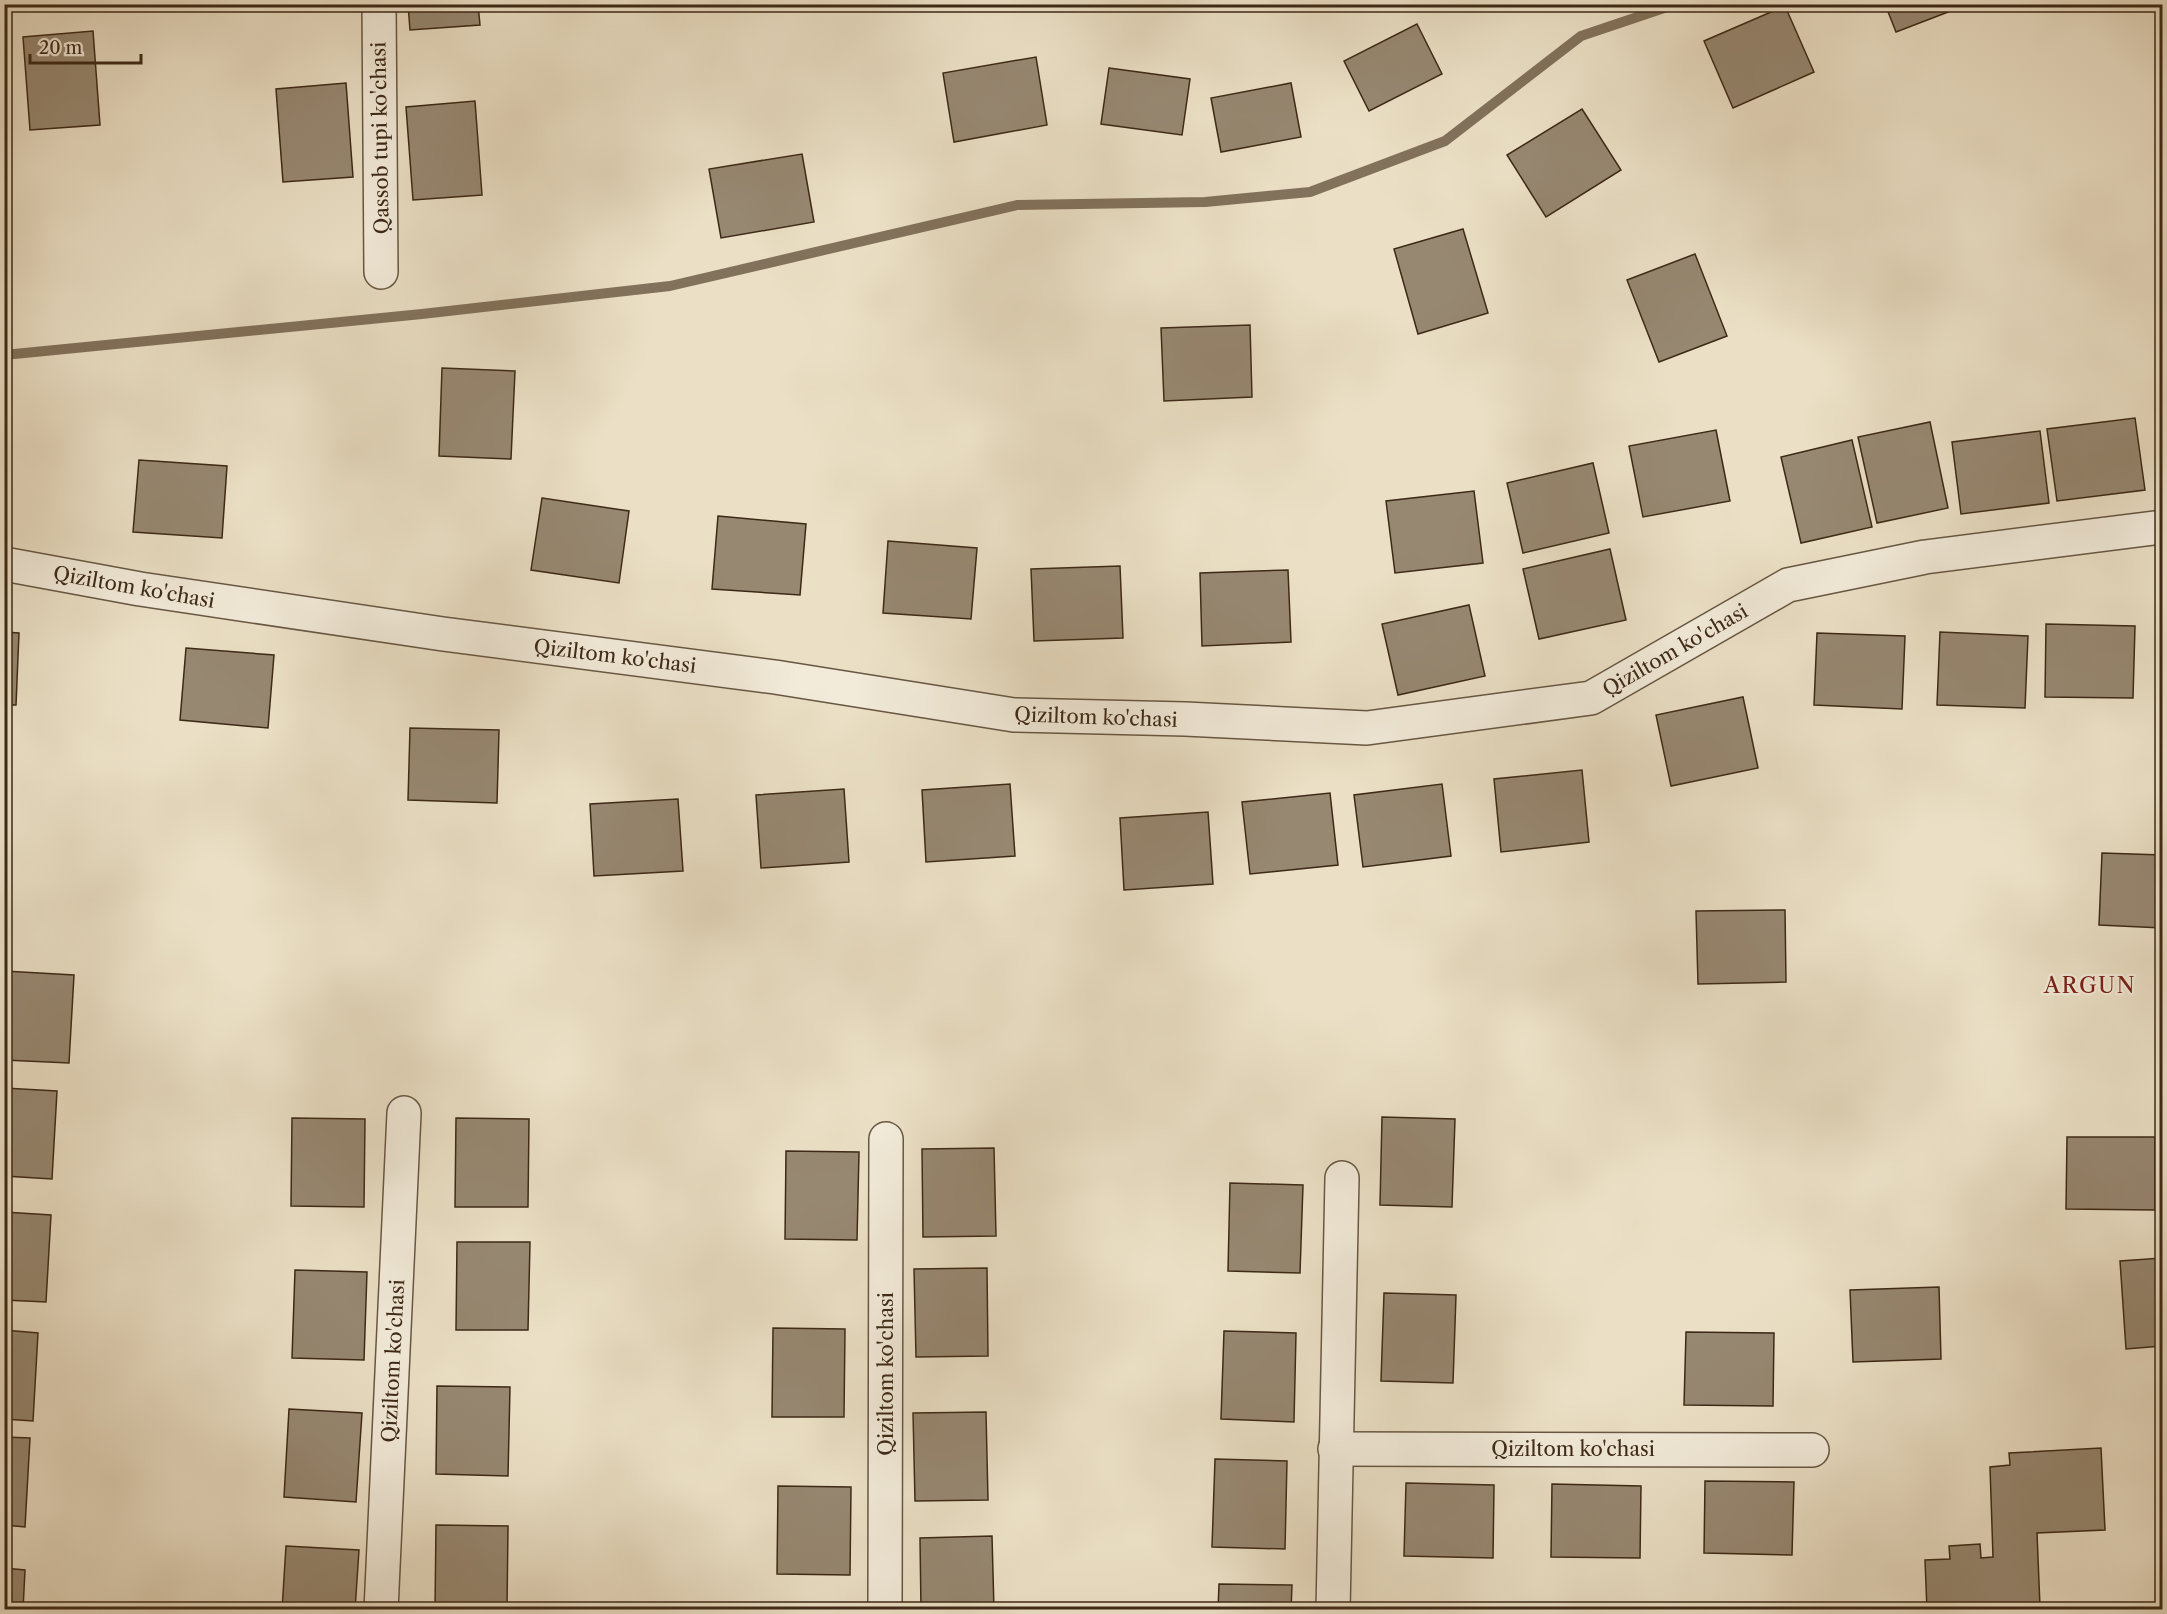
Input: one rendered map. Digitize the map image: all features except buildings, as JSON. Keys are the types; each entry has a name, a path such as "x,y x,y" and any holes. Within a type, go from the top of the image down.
{"street":[{"name":"Qassob tupi ko'chasi","path":"379,4 381,272"},
{"name":"Qiziltom ko'chasi","path":"4,564 151,591 443,634 775,676 1014,715 1185,719 1367,728 1591,698 1788,585 1925,557 2163,526"},
{"name":"Qiziltom ko'chasi","path":"381,1610 404,1113"},
{"name":"Qiziltom ko'chasi","path":"885,1610 886,1139"},
{"path":"1333,1610 1342,1178"},
{"name":"Qiziltom ko'chasi","path":"1335,1449 1812,1450"}],"waterway":[{"path":"4,355 422,314 670,286 1017,205 1205,202 1310,192 1445,141 1581,36 1676,4"}],"district":[{"name":"ARGUN","path":"2090,985"}]}
